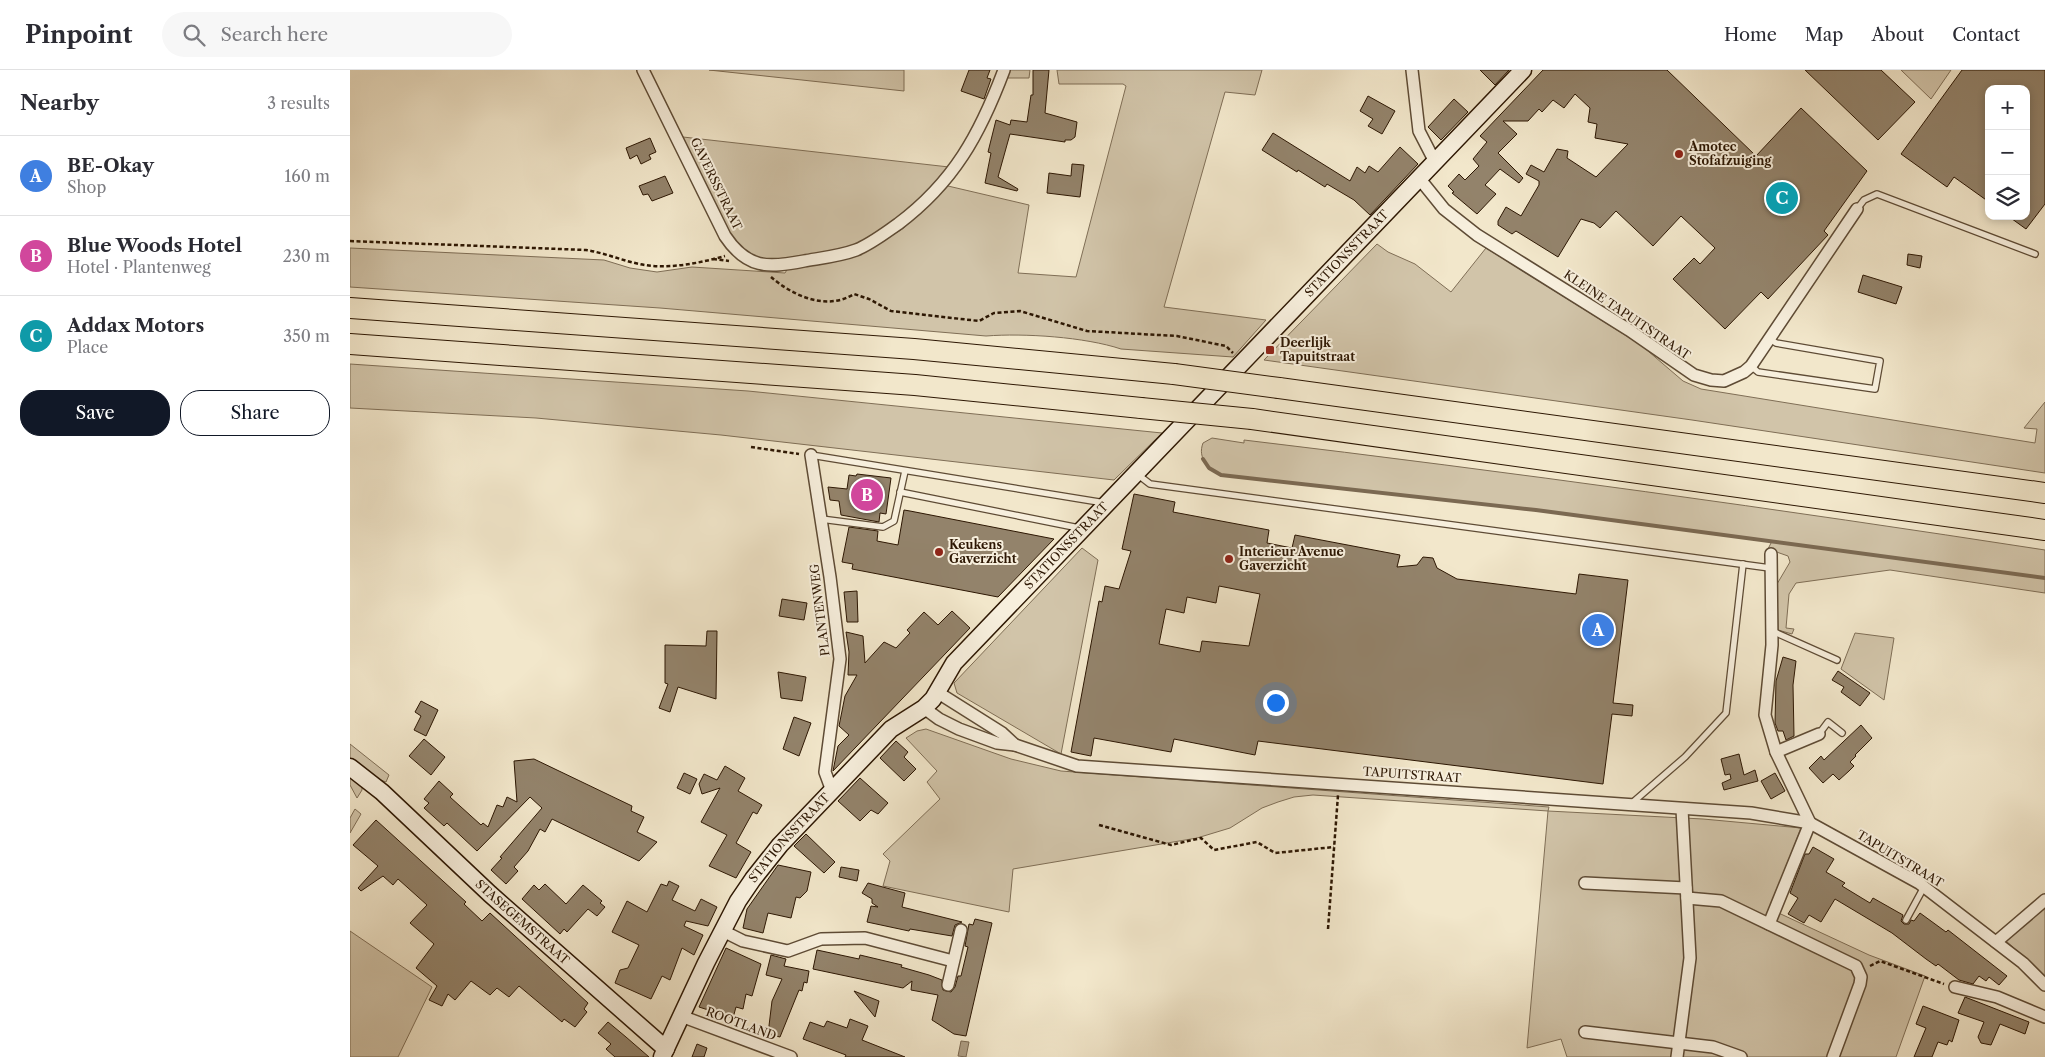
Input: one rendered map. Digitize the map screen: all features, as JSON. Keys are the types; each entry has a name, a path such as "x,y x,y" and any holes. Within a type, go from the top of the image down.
{"highway":[{"path":"350,308 914,350 1174,374 2045,493"},
{"path":"350,344 915,385 1252,418 2045,530"}],"street":[{"name":"GAVERSSTRAAT","path":"643,70 724,236 737,257 777,266 855,250 882,236 906,218 948,179 973,141 994,97 1004,70"},
{"path":"1412,70 1419,131 1435,162"},
{"name":"STATIONSSTRAAT","path":"664,1053 738,901 767,861 891,729 924,708 937,692 954,663 1523,70"},
{"name":"KLEINE TAPUITSTRAAT","path":"1419,178 1444,209 1478,235 1629,330 1686,371 1711,380 1724,381 1744,372 1751,366 1857,209"},
{"name":"PLANTENWEG","path":"811,455 840,659 825,772 832,792"},
{"path":"1769,924 1810,823 1776,752 1765,715 1772,632 1771,554"},
{"name":"TAPUITSTRAAT","path":"937,692 1002,733 1015,745"},
{"name":"TAPUITSTRAAT","path":"924,708 958,729 997,743 1015,745 1077,766 1752,813 1810,823 1924,887 1996,942 2045,985"},
{"path":"1776,752 1819,734"},
{"name":"STASEGEMSTRAAT","path":"350,767 382,792 664,1053"},
{"path":"1677,1057 1690,958 1682,809"},
{"path":"1585,883 1687,893 1721,901 1851,962 1860,971 1860,984 1833,1057"},
{"path":"1996,942 2045,900"},
{"path":"948,985 961,930"},
{"path":"723,931 743,941 788,951 821,939 865,938 953,962"},
{"path":"1955,987 1997,997 2045,1017"},
{"name":"ROOTLAND","path":"681,1016 791,1057"},
{"path":"1585,1032 1713,1047 1741,1057"}],"lane":[{"path":"1857,209 1864,200 1877,194 2035,254"},
{"path":"1751,366 1758,372 1875,390 1880,361 1776,343 1770,339"},
{"path":"811,455 1107,504"},
{"path":"821,519 883,527 894,521 904,471"},
{"path":"1136,473 1150,484 1770,568"},
{"path":"900,492 1083,529"},
{"path":"1631,804 1685,757 1726,713 1743,564"},
{"path":"1772,632 1838,660"},
{"path":"1819,734 1828,722 1842,733"},
{"path":"1906,920 1924,887"}],"path":[{"path":"350,241 586,250 644,264 664,266 737,257"},
{"path":"713,259 737,257"},
{"path":"764,272 777,282 812,300 842,301 854,294 869,299 891,311 979,321 994,312 1020,311 1087,331 1176,336 1226,346 1241,364"},
{"path":"751,447 811,455"},
{"path":"1328,929 1338,783"},
{"path":"1098,825 1171,845 1201,838 1214,850 1257,842 1275,854 1334,847"},
{"path":"1860,971 1880,961 1955,987"}],"shaded area":[{"path":"709,70 904,70 904,91"},
{"path":"1010,70 1030,70 1029,78 1007,78"},
{"path":"1057,70 1262,70 1255,95 1225,92 1164,307 1266,320 1233,357 1121,349 1090,341 1054,337 986,336 660,308 350,287 350,248 604,260 630,268 657,272 692,267 785,273 788,268 864,252 904,228 948,186 1029,205 1018,273 1076,277 1126,86 1123,84 1059,84"},
{"path":"1901,70 1951,70 1931,99"},
{"path":"683,137 949,167 921,198 900,217 864,241 826,253 760,259 750,256 735,242 717,215"},
{"path":"1377,244 1388,252 1415,264 1451,292 1486,248 1641,345 1683,381 1701,389 2035,443 2037,429 2024,428 2045,402 2045,473 1692,420 1264,360"},
{"path":"350,364 748,391 1162,433 1114,480 721,435 536,418 350,408"},
{"path":"1212,438 1244,443 1244,440 1344,452 1545,478 2045,550 2045,593 1890,570 1796,583 1789,594 1786,628 1794,629 1792,634 1778,630 1777,584 1790,562 1788,556 1768,549 1772,541 1536,510 1221,475 1208,466 1202,454 1203,443"},
{"path":"1082,548 1098,560 1061,754 957,693 954,683"},
{"path":"1855,633 1894,638 1884,700 1841,669"},
{"path":"926,729 1011,759 1061,771 1549,807 1548,811 1313,795 1294,797 1262,808 1230,828 1197,838 1013,869 1009,912 883,886 890,861 883,854 940,799 927,782 937,771 906,738 917,731"},
{"path":"350,744 389,775 386,782 373,777 350,759"},
{"path":"350,773 362,784 362,790 357,798 350,785"},
{"path":"355,809 361,814 350,833 350,818"},
{"path":"1548,811 1703,819 1801,828 1770,909 1869,955 1925,976 1896,1057 1567,1057 1561,1039 1527,1048"},
{"path":"2045,905 2045,976 2005,940"},
{"path":"350,931 432,987 398,1057 350,1057"},
{"path":"961,1041 969,1042 966,1057 958,1056"}],"building":[{"path":"969,70 990,70 987,78 991,79 984,99 961,91"},
{"path":"1033,70 1049,70 1045,113 1077,122 1075,137 1071,140 1065,140 1065,142 1010,134 998,177 1018,189 1017,191 985,183 991,153 988,152 996,120 1010,125 1011,120 1027,122 1031,95 1033,95"},
{"path":"1480,70 1509,70 1495,85"},
{"path":"1543,70 1667,70 1756,156 1801,108 1867,171 1824,231 1828,235 1768,299 1761,292 1725,329 1673,279 1694,258 1700,264 1715,248 1681,216 1653,246 1616,211 1600,228 1594,223 1581,219 1558,257 1516,231 1512,234 1498,225 1498,221 1506,207 1521,216 1539,185 1539,181 1526,174 1531,165 1544,172 1557,149 1568,151 1567,158 1596,177 1628,144 1595,138 1597,124 1588,122 1590,108 1575,94 1564,108 1553,100 1542,112 1539,109 1528,121 1503,121 1517,134 1498,153 1523,178 1519,183 1500,169 1485,185 1496,194 1477,214 1452,193 1454,192 1448,186 1459,174 1465,180 1479,166 1473,159 1487,142 1480,136"},
{"path":"1805,70 1881,70 1915,102 1878,140"},
{"path":"1962,70 2045,70 2045,204 2026,229 2014,220 2030,220 2030,85 1985,85 1985,199 1954,177 1947,187 1901,154"},
{"path":"1368,96 1395,111 1382,134 1368,126 1373,119 1360,111"},
{"path":"1454,99 1468,112 1441,140 1428,127"},
{"path":"1273,133 1350,181 1357,167 1365,173 1369,166 1378,172 1400,147 1418,164 1370,215 1354,200 1327,184 1325,187 1298,170 1297,172 1262,150"},
{"path":"650,138 656,152 649,155 651,159 641,164 637,155 630,159 626,148"},
{"path":"1072,164 1084,165 1080,197 1047,193 1049,173 1071,176"},
{"path":"665,176 673,193 652,201 648,194 643,195 639,186"},
{"path":"1908,254 1922,256 1920,268 1907,265"},
{"path":"1863,275 1902,287 1896,304 1858,292"},
{"path":"857,474 891,478 886,514 880,513 879,522 841,515 839,501 830,500 828,487 847,489 849,475 856,476"},
{"path":"1134,494 1175,502 1173,512 1269,530 1267,543 1292,548 1295,535 1400,555 1397,567 1417,565 1423,557 1433,558 1437,568 1457,579 1576,594 1579,574 1628,580 1613,703 1633,705 1632,716 1612,714 1603,784 1258,741 1255,755 1174,739 1171,752 1094,738 1091,756 1071,752 1099,601 1102,602 1105,586 1119,589 1131,551 1122,549","holes":["1219,586 1260,594 1249,646 1202,641 1200,652 1159,644 1166,609 1184,613 1187,597 1216,603"]},
{"name":"Keukens Gaverzicht","path":"904,510 1054,539 998,597 852,569 853,564 842,562 849,527 878,531 877,541 898,545"},
{"path":"857,591 858,622 847,622 844,592"},
{"path":"782,599 807,603 804,620 779,616"},
{"path":"952,611 970,628 833,771 838,746 849,735 839,726 845,696 857,675 848,675 849,652 846,632 863,636 865,663 884,642 896,648 910,633 907,630 924,612 938,625"},
{"path":"707,631 717,631 716,699 678,687 670,712 659,708 668,684 665,683 665,645 706,646"},
{"path":"1783,657 1796,661 1793,685 1794,736 1786,740 1783,731 1778,731 1775,723 1776,681"},
{"path":"1838,671 1870,693 1860,706 1841,692 1844,687 1832,680"},
{"path":"778,672 806,677 802,701 781,698"},
{"path":"421,701 438,710 426,736 414,730 421,716 415,712"},
{"path":"794,717 811,723 799,756 783,749"},
{"path":"1861,725 1872,738 1850,762 1854,766 1839,780 1833,774 1823,783 1809,768 1821,756 1824,760"},
{"path":"424,739 445,757 431,775 409,756"},
{"path":"896,741 908,752 904,757 916,769 904,781 880,758"},
{"path":"1739,754 1744,775 1755,770 1758,781 1724,790 1722,783 1731,779 1730,774 1725,775 1721,759"},
{"path":"534,759 632,806 631,811 644,817 637,832 657,842 639,861 552,819 545,832 540,829 528,851 514,867 518,871 506,884 491,870 542,808 530,797 477,851 447,823 444,826 424,808 429,803 424,799 439,781 453,794 450,797 481,825 483,823 488,827 497,805 503,807 507,797 517,802 514,761"},
{"path":"725,766 745,778 738,791 762,805 757,814 753,812 736,843 751,852 736,878 709,866 727,835 701,822 720,788 702,794 699,784 704,774 717,780"},
{"path":"684,773 697,779 690,794 677,788"},
{"path":"1775,773 1785,791 1771,799 1761,781"},
{"path":"860,778 888,803 878,814 871,810 860,821 838,801"},
{"path":"376,820 466,902 464,904 482,921 490,913 588,1003 584,1009 587,1012 575,1027 564,1019 562,1022 519,986 509,997 497,988 490,995 471,981 455,1000 448,994 442,1006 429,1000 437,986 416,968 434,944 410,923 427,905 398,879 393,885 383,876 361,891 358,888 378,866 353,845"},
{"path":"806,834 835,862 824,873 794,846"},
{"path":"1813,847 1834,859 1826,872 1845,883 1842,886 1870,903 1873,898 1903,915 1901,921 1904,924 1909,924 1911,920 1914,921 1920,913 1946,932 1948,930 2007,976 1999,985 1989,977 1986,981 1979,976 1973,984 1959,980 1938,964 1936,966 1926,959 1892,933 1835,899 1821,922 1809,915 1804,923 1788,914 1798,898 1790,893 1805,854 1809,854"},
{"path":"778,865 811,872 807,891 800,898 796,897 791,918 768,913 763,933 743,928 747,909"},
{"path":"841,867 859,870 857,881 839,877"},
{"path":"669,881 679,886 672,900 695,911 701,899 717,907 708,926 686,921 684,926 703,935 694,955 682,948 670,980 662,976 651,999 615,983 620,970 628,968 639,945 612,932 627,901 647,912 661,884 667,886"},
{"path":"868,883 905,893 902,907 962,922 955,925 952,936 910,929 909,931 867,922 871,906 878,907 872,903 872,899 862,893"},
{"path":"545,884 566,904 583,885 602,901 600,903 605,907 597,916 588,909 567,932 564,929 560,934 522,899 534,885 539,890"},
{"path":"975,919 992,923 966,1036 954,1034 932,1020 938,995 911,990 912,981 903,988 813,969 817,950 859,959 860,955 902,965 901,967 942,980 943,990 951,992 955,987 958,976 961,976 968,947 965,946 969,924 973,925"},
{"path":"726,948 761,964 752,996 746,994 743,1009 736,1007 733,1018 699,1007"},
{"path":"771,955 786,959 784,966 809,971 807,983 804,982 802,991 799,990 780,1037 768,1034 772,1001 782,979 766,975"},
{"path":"854,991 879,1001 875,1017"},
{"path":"1965,997 2029,1022 2025,1034 2000,1024 1991,1045 1981,1043 1978,1037 1984,1022 1958,1013"},
{"path":"1923,1006 1959,1020 1952,1042 1949,1040 1947,1045 1938,1042 1932,1057 1914,1057 1926,1028 1916,1024"},
{"path":"850,1019 868,1026 862,1040 905,1057 845,1057 846,1055 803,1039 810,1022 824,1027 827,1021 847,1028"},
{"path":"608,1022 649,1057 615,1057 606,1049 611,1044 598,1033"},
{"path":"697,1044 707,1048 704,1057 692,1057"}],"waterway":[{"path":"1203,459 1209,468 1221,475 1536,510 2045,578"}],"place":[{"name":"Amotec Stofafzuiging","path":"1679,154"},
{"name":"Addax Motors","path":"1782,198"},
{"name":"Deerlijk Tapuitstraat","path":"1270,350"},
{"name":"Blue Woods Hotel","path":"867,495"},
{"name":"Keukens Gaverzicht","path":"939,552"},
{"name":"Interieur Avenue Gaverzicht","path":"1229,559"},
{"name":"BE-Okay","path":"1598,630"}]}
